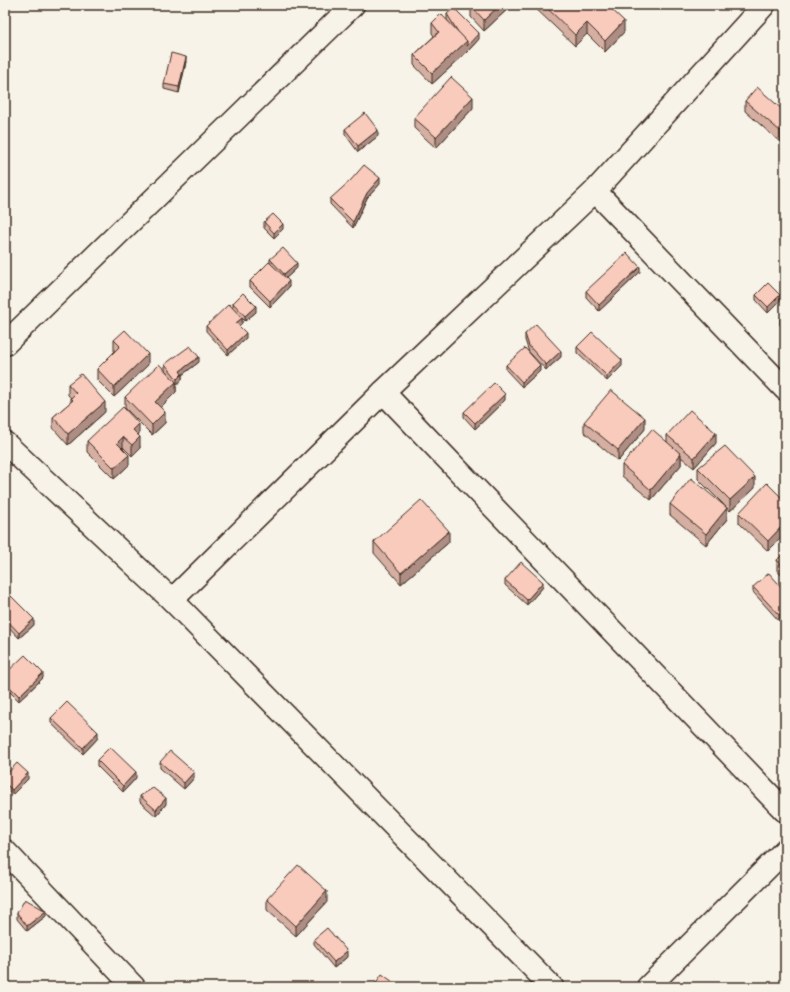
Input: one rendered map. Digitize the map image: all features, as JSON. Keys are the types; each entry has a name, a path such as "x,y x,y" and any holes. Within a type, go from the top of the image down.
{"street":[{"path":"5,344 353,5"},
{"path":"172,600 384,392 595,191 764,5"},
{"path":"595,191 785,388"},
{"path":"384,392 785,811"},
{"path":"5,444 172,600 552,987"},
{"path":"648,987 785,850"},
{"path":"5,851 134,987"}],"building":[{"path":"500,5 484,20 471,6"},
{"path":"544,5 607,5 624,21 605,41 587,23 575,35"},
{"path":"454,8 479,33 467,46 467,41 458,32 447,14"},
{"path":"441,14 467,41 432,73 414,55 439,32 432,23"},
{"path":"171,53 186,57 179,87 164,84"},
{"path":"451,77 473,97 436,137 414,118"},
{"path":"757,87 785,112 785,125 780,131 745,101"},
{"path":"365,113 378,130 358,146 345,129"},
{"path":"364,165 380,178 367,193 353,222 330,199 351,180"},
{"path":"273,214 283,224 274,233 264,222"},
{"path":"283,248 297,263 284,274 270,259"},
{"path":"627,253 640,267 599,305 586,291"},
{"path":"269,262 289,281 270,301 250,281"},
{"path":"768,283 780,295 768,307 756,295"},
{"path":"243,293 256,306 245,316 233,303"},
{"path":"229,304 242,318 236,323 246,333 228,350 206,326"},
{"path":"785,314 785,324 780,319"},
{"path":"536,324 561,351 546,365 529,346 525,334"},
{"path":"125,330 148,354 114,387 97,369 120,346 114,340"},
{"path":"592,332 622,360 607,376 577,347"},
{"path":"190,346 199,357 180,371 182,374 177,379 165,364"},
{"path":"525,348 540,365 522,382 506,365"},
{"path":"159,364 176,382 155,402 165,412 152,425 125,397"},
{"path":"81,374 105,402 68,434 53,417 73,400 71,398 76,393 68,384"},
{"path":"494,383 505,394 475,423 464,412"},
{"path":"611,390 645,418 618,450 584,422"},
{"path":"123,407 139,424 133,430 140,437 132,445 123,437 117,443 129,455 114,468 87,441"},
{"path":"690,410 716,433 694,458 667,435"},
{"path":"652,429 681,454 651,490 622,465"},
{"path":"725,446 755,477 730,500 698,468"},
{"path":"691,478 727,508 706,534 670,504"},
{"path":"767,483 785,501 785,523 768,541 739,513"},
{"path":"421,500 449,531 401,573 374,542"},
{"path":"785,552 785,568 777,560"},
{"path":"521,562 543,582 527,600 505,580"},
{"path":"769,573 785,591 785,609 779,615 753,587"},
{"path":"11,596 34,619 19,633 5,618 5,601"},
{"path":"25,655 43,673 19,696 5,682 5,674"},
{"path":"67,702 98,732 83,748 51,718"},
{"path":"110,747 136,772 123,786 97,760"},
{"path":"170,751 194,772 184,783 160,762"},
{"path":"17,763 28,773 12,790 5,783 5,776"},
{"path":"153,788 166,798 156,810 140,796"},
{"path":"298,865 327,891 296,926 267,899"},
{"path":"25,899 46,911 27,926 17,913"},
{"path":"327,928 347,951 334,962 314,939"},
{"path":"382,974 400,987 373,987"}]}
